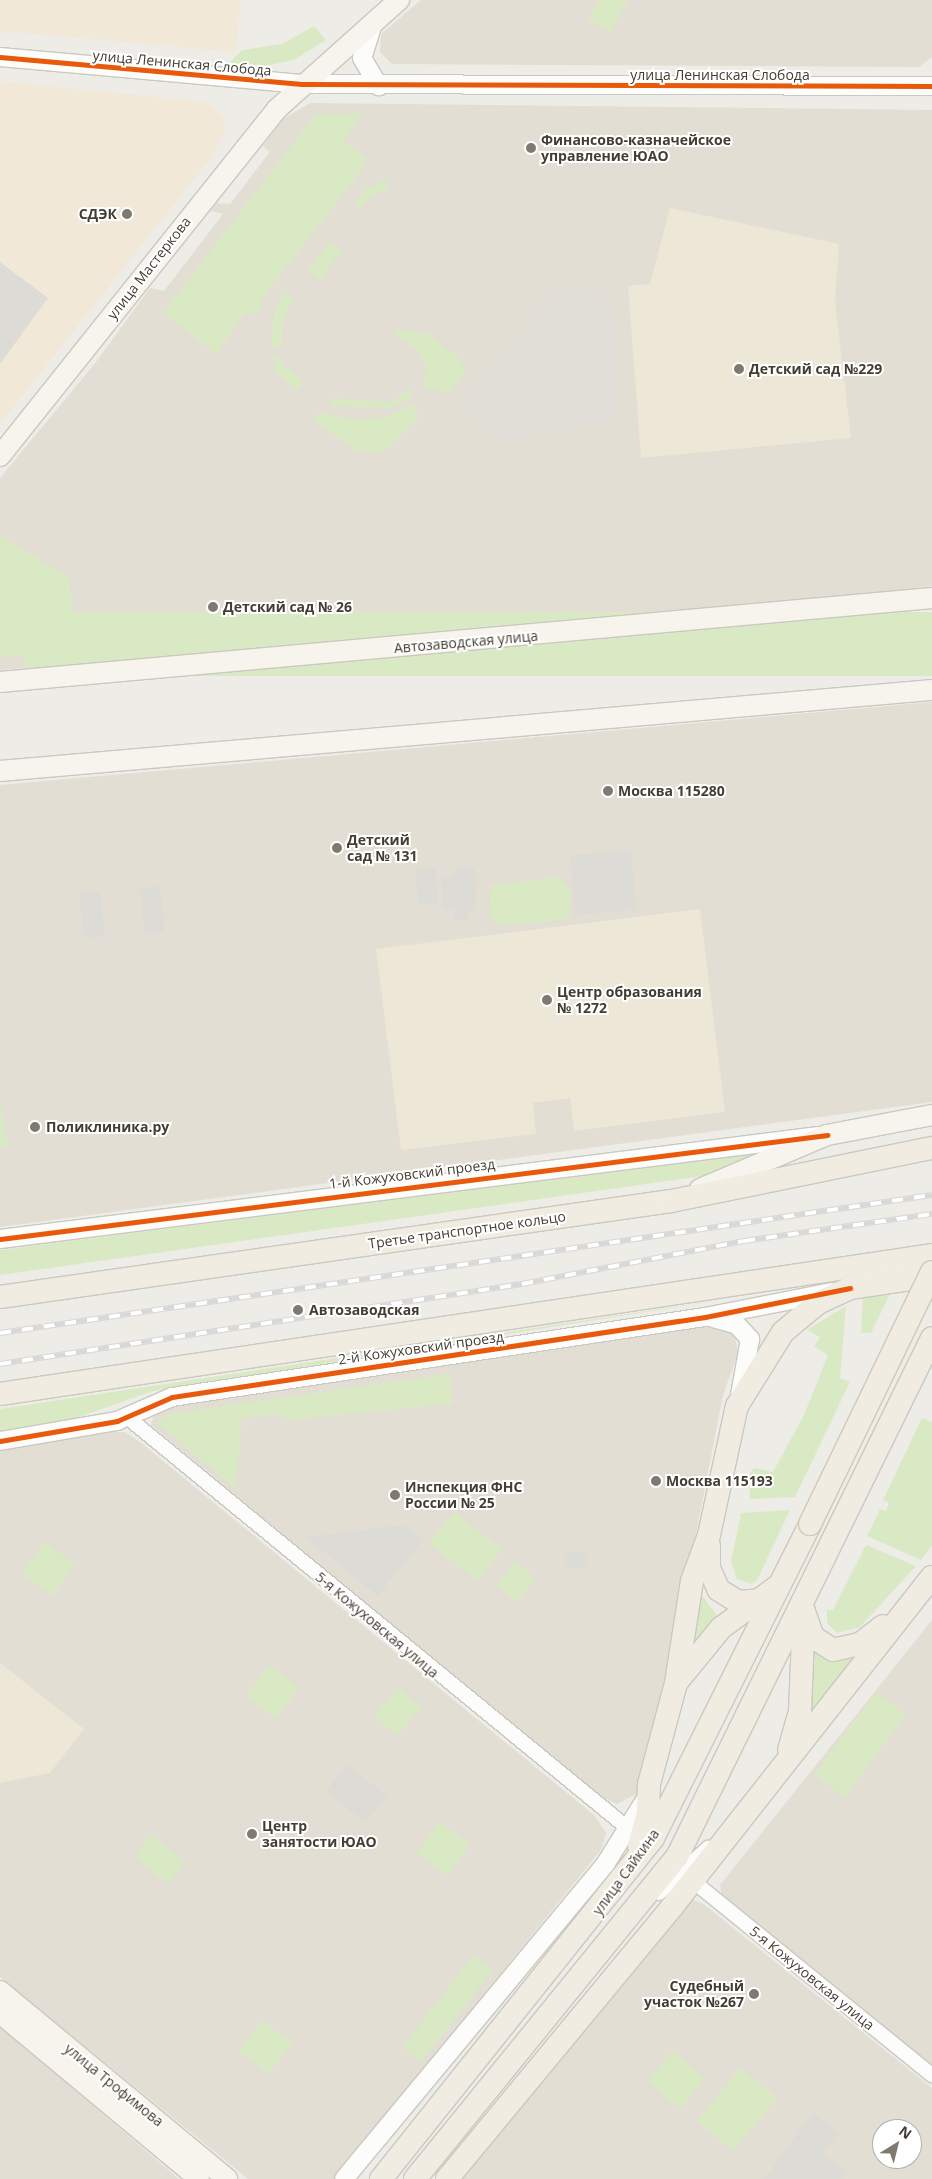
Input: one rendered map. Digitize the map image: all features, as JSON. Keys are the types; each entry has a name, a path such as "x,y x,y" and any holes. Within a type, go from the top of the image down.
{"main road":[{"name":"улица Мастеркова","path":"0,456 270,116 302,84 400,0"},
{"name":"Автозаводская улица","path":"0,682 932,598"},
{"path":"0,771 932,690"},
{"name":"1-й Кожуховский проезд","path":"827,1135 932,1114"},
{"path":"671,1201 827,1135"},
{"name":"Третье транспортное кольцо","path":"0,1297 671,1201 932,1148"},
{"path":"0,1394 932,1255"},
{"name":"улица Сайкина","path":"381,2179 631,1870 697,1754 788,1573 932,1272"},
{"name":"2-й Кожуховский проезд","path":"850,1288 932,1276"},
{"path":"631,1870 648,1812 649,1784 676,1683 692,1581 708,1535 737,1406 782,1332 818,1303 850,1288"},
{"path":"415,2179 626,1924 685,1842 804,1606 932,1338"},
{"path":"708,1535 709,1568 719,1590 738,1602 763,1600"},
{"path":"676,1683 721,1628 763,1600 788,1573"},
{"path":"448,2179 693,1881 733,1825 787,1756 814,1728 932,1577"},
{"path":"804,1606 812,1636 833,1650 847,1650 909,1605"},
{"path":"787,1756 800,1711 804,1606"},
{"name":"улица Трофимова","path":"0,1991 227,2179"},
{"name":"улица Трофимова","path":"0,2013 199,2179"}],"street":[{"path":"373,23 362,58 379,86"},
{"name":"улица Ленинская Слобода","path":"0,57 302,84 379,86 932,86"},
{"path":"0,68 18,60"},
{"name":"1-й Кожуховский проезд","path":"0,1239 827,1135"},
{"name":"2-й Кожуховский проезд","path":"0,1440 127,1417 172,1396 705,1317 850,1288"},
{"path":"705,1317 736,1324 750,1339 737,1406"},
{"name":"5-я Кожуховская улица","path":"127,1417 630,1830"},
{"path":"344,2179 630,1830 648,1812 697,1754"},
{"path":"630,1830 649,1784"},
{"path":"626,1924 733,1825"},
{"name":"5-я Кожуховская улица","path":"693,1881 932,2075"}],"shaded area":[{"path":"0,0 241,0 236,52 0,31"},
{"path":"421,0 932,0 932,57 919,67 392,64 380,52 381,34"},
{"path":"0,81 206,102 222,115 226,129 211,158 0,424"},
{"path":"310,103 932,110 932,586 738,609 0,670 0,478 96,362 150,288 164,291 223,214 211,211 217,203 230,204 270,152 263,146 283,119"},
{"name":"Детский сад №229","path":"670,208 839,244 835,301 851,438 641,458 628,286 650,284"},
{"path":"0,262 48,298 0,364"},
{"path":"558,288 611,293 617,343 617,421 500,442 456,407"},
{"path":"932,702 932,1102 0,1227 0,785"},
{"path":"631,850 636,910 575,915 570,855"},
{"path":"435,867 438,904 418,906 415,869"},
{"path":"475,867 476,910 468,910 468,920 455,920 455,909 442,909 441,877 455,877 454,868"},
{"path":"160,886 165,932 145,934 140,888"},
{"path":"100,891 105,936 84,938 79,893"},
{"name":"Центр образования № 1272","path":"700,909 725,1112 574,1131 570,1098 533,1103 536,1134 401,1150 376,949"},
{"path":"714,1325 735,1336 738,1353 723,1395 662,1709 640,1792 617,1804 597,1795 151,1425 154,1414 167,1407"},
{"path":"108,1432 125,1432 140,1442 595,1816 606,1833 601,1850 334,2179 248,2179 0,1977 0,1448"},
{"path":"405,1525 423,1540 378,1596 305,1537"},
{"path":"576,1550 583,1553 586,1560 583,1567 576,1570 569,1567 566,1560 569,1553"},
{"path":"932,1620 932,2066 722,1897 720,1885"},
{"path":"0,1663 84,1729 50,1773 0,1783"},
{"path":"347,1765 386,1796 365,1823 326,1792"},
{"path":"692,1900 702,1903 932,2088 932,2179 460,2179"},
{"path":"0,2026 179,2179 0,2179"},
{"path":"813,2113 838,2133 822,2153 845,2172 840,2179 764,2179"}],"green space":[{"path":"599,0 628,0 611,32 588,20"},
{"path":"314,26 326,40 294,60 265,66 227,65 242,50 282,44"},
{"path":"363,113 343,141 366,158 364,167 264,296 258,314 245,313 216,354 163,313 315,115"},
{"path":"385,180 388,189 371,196 361,208 355,203 366,189"},
{"path":"330,241 342,250 319,280 307,271"},
{"path":"286,291 293,298 282,325 282,346 271,348 274,312"},
{"path":"405,330 429,334 461,360 465,374 449,394 424,386 426,368 420,352 393,332"},
{"path":"279,355 284,368 289,367 303,383 298,390 274,371 278,364 272,357"},
{"path":"409,389 414,391 408,399 392,408 329,406 331,398 391,402"},
{"path":"412,404 420,417 386,450 376,452 358,452 314,421 317,413 355,419 385,418"},
{"path":"0,535 69,578 78,652 0,657"},
{"path":"24,612 932,612 932,676 24,676"},
{"path":"558,877 571,890 569,919 503,926 489,918 491,885"},
{"path":"0,1104 9,1147 0,1148"},
{"path":"750,1153 752,1157 703,1176 0,1275 0,1250"},
{"path":"890,1294 871,1333 861,1333 863,1296"},
{"path":"733,1298 153,1391 70,1420 0,1432 0,1409"},
{"path":"846,1306 840,1378 850,1382 795,1497 750,1499 749,1474 754,1468 773,1472 804,1415 828,1355 814,1347 820,1337 807,1330"},
{"path":"450,1374 453,1404 285,1420 283,1414 242,1418 236,1490 157,1423 168,1414"},
{"path":"922,1418 932,1422 932,1546 921,1560 867,1536 880,1509 886,1511 889,1503 883,1500"},
{"path":"790,1510 757,1580 752,1584 737,1579 731,1562 741,1513"},
{"path":"454,1512 502,1550 477,1581 429,1544"},
{"path":"45,1542 75,1565 52,1596 22,1573"},
{"path":"866,1545 916,1566 860,1627 837,1633 827,1623 827,1610 833,1610"},
{"path":"516,1562 536,1579 517,1602 497,1585"},
{"path":"699,1591 718,1617 686,1658"},
{"path":"809,1650 858,1654 806,1729"},
{"path":"269,1665 299,1688 276,1719 246,1696"},
{"path":"397,1687 421,1706 398,1736 374,1717"},
{"path":"876,1692 906,1715 844,1797 814,1774"},
{"path":"440,1822 470,1845 447,1876 417,1853"},
{"path":"151,1835 186,1862 168,1884 134,1857"},
{"path":"474,1955 493,1970 421,2062 402,2047"},
{"path":"262,2020 292,2043 269,2074 239,2051"},
{"path":"672,2051 705,2078 680,2109 647,2082"},
{"path":"741,2068 777,2098 733,2151 697,2121"}],"railway":[{"path":"0,1333 932,1195"},
{"path":"0,1364 522,1284 744,1241 932,1214"}],"cycle path":[{"path":"0,57 302,84 932,86"},
{"path":"0,1239 827,1135"},
{"path":"0,1441 117,1421 172,1397 705,1317 850,1288"}],"place":[{"name":"Финансово-казначейское управление ЮАО","path":"531,148"},
{"name":"СДЭК","path":"127,214"},
{"name":"Детский сад №229","path":"739,369"},
{"name":"Детский сад № 26","path":"213,607"},
{"name":"Москва 115280","path":"608,791"},
{"name":"Детский сад № 131","path":"337,848"},
{"name":"Центр образования № 1272","path":"547,1000"},
{"name":"Поликлиника.ру","path":"35,1127"},
{"name":"Автозаводская","path":"298,1310"},
{"name":"Москва 115193","path":"656,1481"},
{"name":"Инспекция ФНС России № 25","path":"395,1495"},
{"name":"Центр занятости ЮАО","path":"252,1834"},
{"name":"Судебный участок №267","path":"754,1994"}]}
